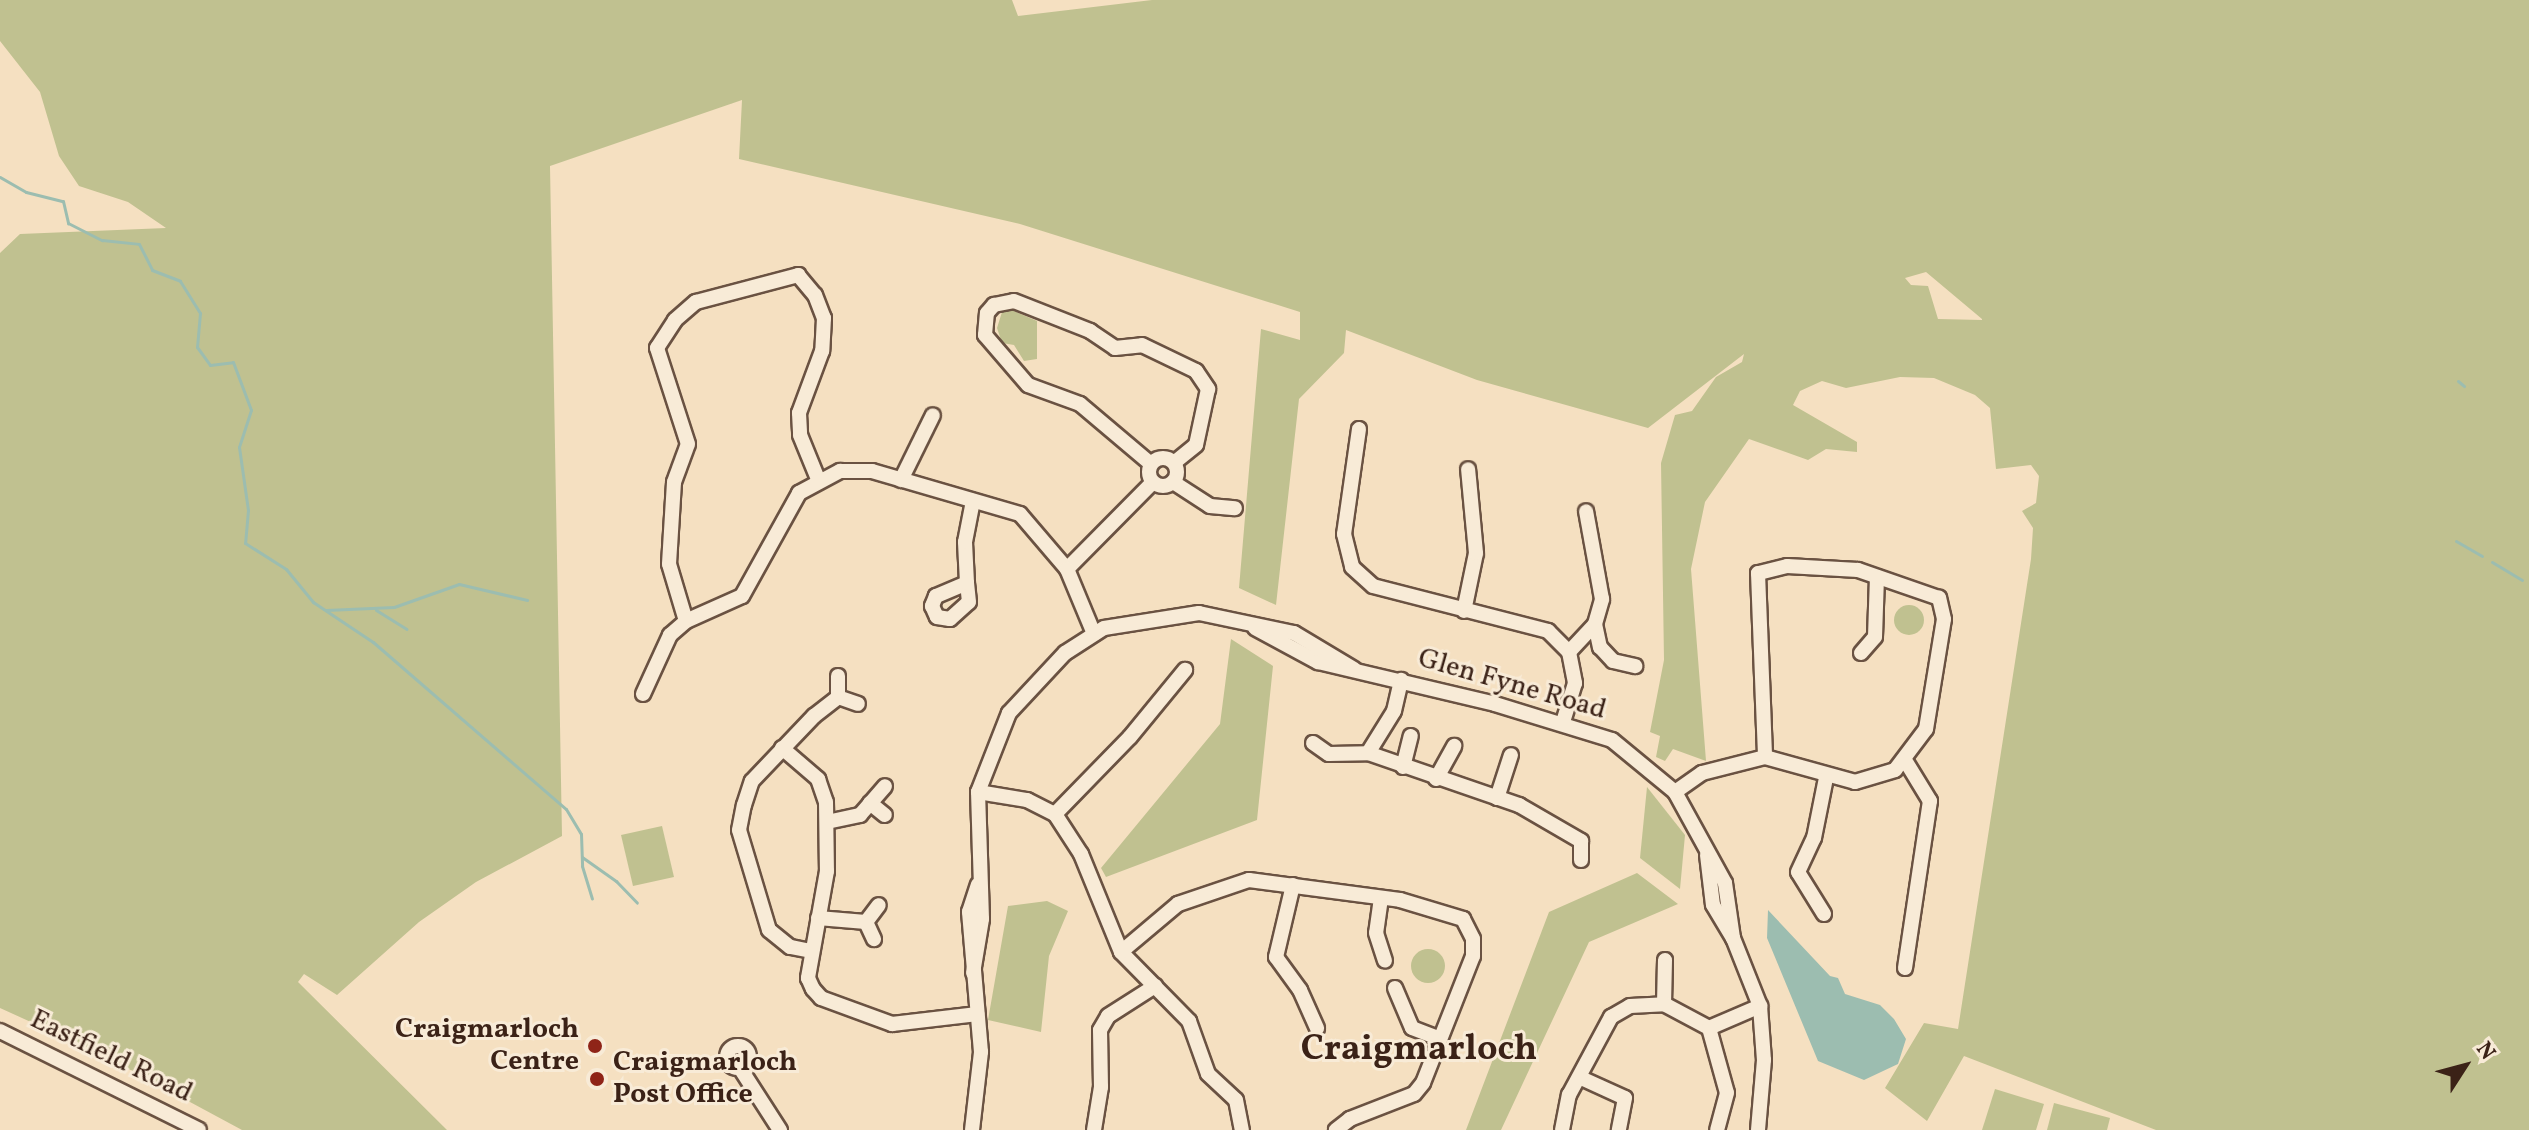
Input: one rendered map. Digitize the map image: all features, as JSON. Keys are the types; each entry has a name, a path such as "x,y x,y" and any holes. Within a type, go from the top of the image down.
{"street":[{"path":"686,621 669,564 674,482 688,444 657,348 675,320 696,302 798,275 815,295 824,318 822,351 799,413 800,435 818,479"},
{"path":"1153,482 1151,464 1080,404 1028,385 985,335 987,313 994,305 1014,301 1090,331 1115,348 1142,345 1196,371 1208,389 1196,445 1174,463 1173,482"},
{"path":"901,480 933,415"},
{"path":"1359,429 1344,534 1352,567 1373,586 1548,631 1569,652 1575,683 1563,722"},
{"path":"1151,464 1159,458 1174,463"},
{"path":"1464,611 1476,553 1468,469"},
{"path":"643,694 670,635 686,621 742,596 799,493 818,479 851,471 901,480 1020,514 1067,569 1094,634"},
{"path":"1153,482 1163,487 1173,482"},
{"path":"1067,569 1153,482"},
{"path":"1173,482 1210,506 1235,508"},
{"path":"967,583 965,542 973,501"},
{"path":"1569,652 1595,624 1602,599 1586,511"},
{"path":"1675,792 1702,773 1765,757 1826,778 1869,781 1905,760 1926,729 1945,607 1939,598 1877,577 1816,566 1768,567 1758,573 1765,757"},
{"path":"1861,653 1875,637 1877,577"},
{"name":"Glen Fyne Road","path":"972,1130 981,1076 969,912 981,872 978,792 1009,713 1065,653 1094,634 1162,616 1199,613 1294,633 1354,669 1563,722 1612,740 1675,792 1706,843 1725,883 1733,938 1760,1006 1764,1060 1758,1130"},
{"path":"1595,624 1600,647 1613,661 1635,666"},
{"path":"1055,814 1130,737 1185,670"},
{"path":"811,951 790,947 769,930 739,830 752,781 782,748 838,697 838,676"},
{"path":"1368,753 1394,711 1401,680"},
{"path":"838,697 858,704"},
{"path":"1403,767 1411,736"},
{"path":"1313,743 1329,754 1368,753 1497,798 1581,841 1581,860"},
{"path":"1436,779 1454,746"},
{"path":"782,748 824,789 827,871 811,951 808,978 813,989 835,1003 900,1025 977,1014"},
{"path":"1497,798 1511,755"},
{"path":"1905,760 1930,801 1905,968"},
{"path":"1824,914 1798,872 1814,838 1826,778"},
{"path":"827,822 848,822 885,786"},
{"path":"978,792 1027,800 1055,814 1081,854 1121,952 1189,1021 1208,1074 1236,1100 1242,1130"},
{"path":"870,803 885,815"},
{"path":"1121,952 1188,900 1249,880 1381,898 1447,911 1470,930 1473,956 1414,1094 1336,1130"},
{"path":"1293,885 1276,957 1300,990 1317,1028"},
{"path":"1381,898 1376,933 1385,961"},
{"path":"866,922 879,905"},
{"path":"818,918 866,922"},
{"path":"866,922 874,939"},
{"path":"1664,1004 1665,960"},
{"path":"1094,1130 1101,1087 1100,1030 1108,1016 1155,986"},
{"path":"1395,988 1412,1028 1440,1039"},
{"path":"1562,1130 1569,1095 1581,1078 1611,1017 1630,1006 1664,1004 1709,1028 1727,1093 1717,1130"},
{"path":"1709,1028 1760,1006"},
{"name":"Eastfield Road","path":"0,1031 199,1130"},
{"path":"740,1068 780,1130"},
{"path":"1581,1078 1625,1098 1619,1130"}],"green space":[{"path":"0,0 1012,0 1018,16 1152,0 2529,0 2529,1130 2156,1130 1964,1056 1927,1121 1885,1088 1924,1023 1958,1029 2031,559 2033,528 2022,511 2036,503 2039,476 2031,465 1996,469 1990,408 1975,395 1934,378 1900,377 1846,388 1822,381 1800,391 1793,405 1857,442 1857,452 1826,449 1808,460 1749,439 1705,502 1691,569 1706,761 1673,749 1665,761 1656,757 1660,736 1650,732 1664,660 1661,463 1675,415 1692,411 1716,377 1742,362 1744,354 1648,428 1477,380 1346,330 1344,353 1299,399 1276,605 1239,588 1261,329 1300,340 1300,312 1020,224 739,159 742,100 550,166 562,836 476,882 419,922 337,995 304,974 298,982 447,1130 242,1130 99,1053 0,1008 0,253 20,234 166,228 128,202 79,186 59,156 40,92 0,41","holes":["1926,272 1982,319 1938,319 1928,286 1911,285 1905,278"]},
{"path":"1009,309 1037,321 1037,359 1024,361 1014,345 1002,343 997,328 1002,312"},
{"path":"1909,605 1920,609 1924,620 1920,631 1909,635 1898,631 1894,620 1898,609"},
{"path":"1231,639 1273,666 1257,820 1106,877 1101,868 1220,724"},
{"path":"1647,787 1685,835 1680,889 1640,858"},
{"path":"662,826 674,877 633,886 621,835"},
{"path":"1637,873 1678,904 1589,942 1501,1130 1466,1130 1549,912"},
{"path":"1047,901 1068,911 1049,956 1041,1032 988,1020 1008,906"},
{"path":"1428,949 1440,954 1445,966 1440,978 1428,983 1416,978 1411,966 1416,954"},
{"path":"1995,1089 2044,1104 2036,1130 1982,1130"},
{"path":"2054,1103 2110,1118 2107,1130 2047,1130"}],"shaded area":[{"path":"1768,910 1830,976 1838,978 1845,994 1880,1005 1894,1019 1906,1039 1898,1064 1864,1080 1818,1061 1767,938"}],"waterway":[{"path":"0,177 26,192 63,201 68,223 102,240 139,244 152,270 180,281 200,313 197,347 210,365 233,362 251,410 239,447 248,510 245,543 286,569 313,602 373,642 566,809 581,834 582,866 592,898"},
{"path":"2458,381 2464,386"},
{"path":"2456,541 2482,556"},
{"path":"2492,562 2522,580"},
{"path":"326,610 394,607 459,584 527,600"},
{"path":"376,610 407,629"},
{"path":"582,857 616,881 637,903"}],"place":[{"name":"Craigmarloch Centre","path":"595,1046"},
{"name":"Craigmarloch Post Office","path":"597,1079"}],"district":[{"name":"Craigmarloch","path":"1419,1051"}]}
